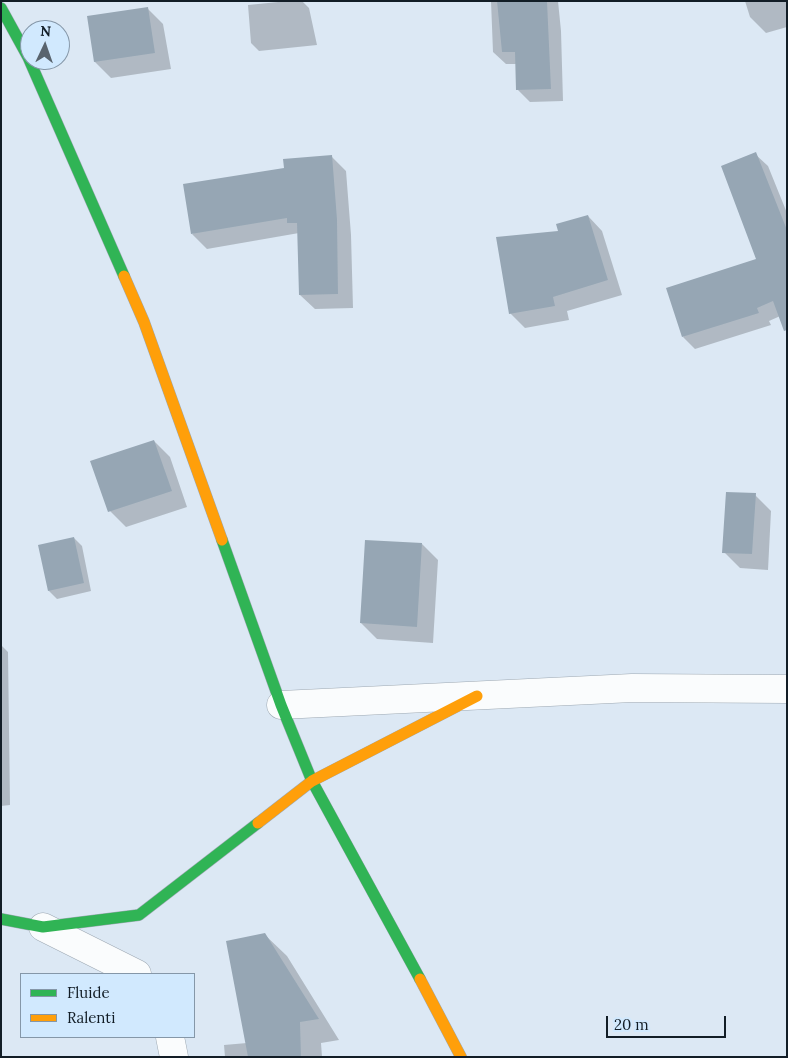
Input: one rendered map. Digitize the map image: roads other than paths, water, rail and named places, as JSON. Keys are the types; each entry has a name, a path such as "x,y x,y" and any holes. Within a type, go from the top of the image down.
{"street":[{"path":"1,8 28,57 144,322 281,705 312,781 461,1057"},
{"path":"281,705 632,688 787,689"},
{"path":"43,927 140,915 312,781 477,696"},
{"path":"1,919 43,927 134,973"},
{"path":"170,1038 174,1057"}]}
